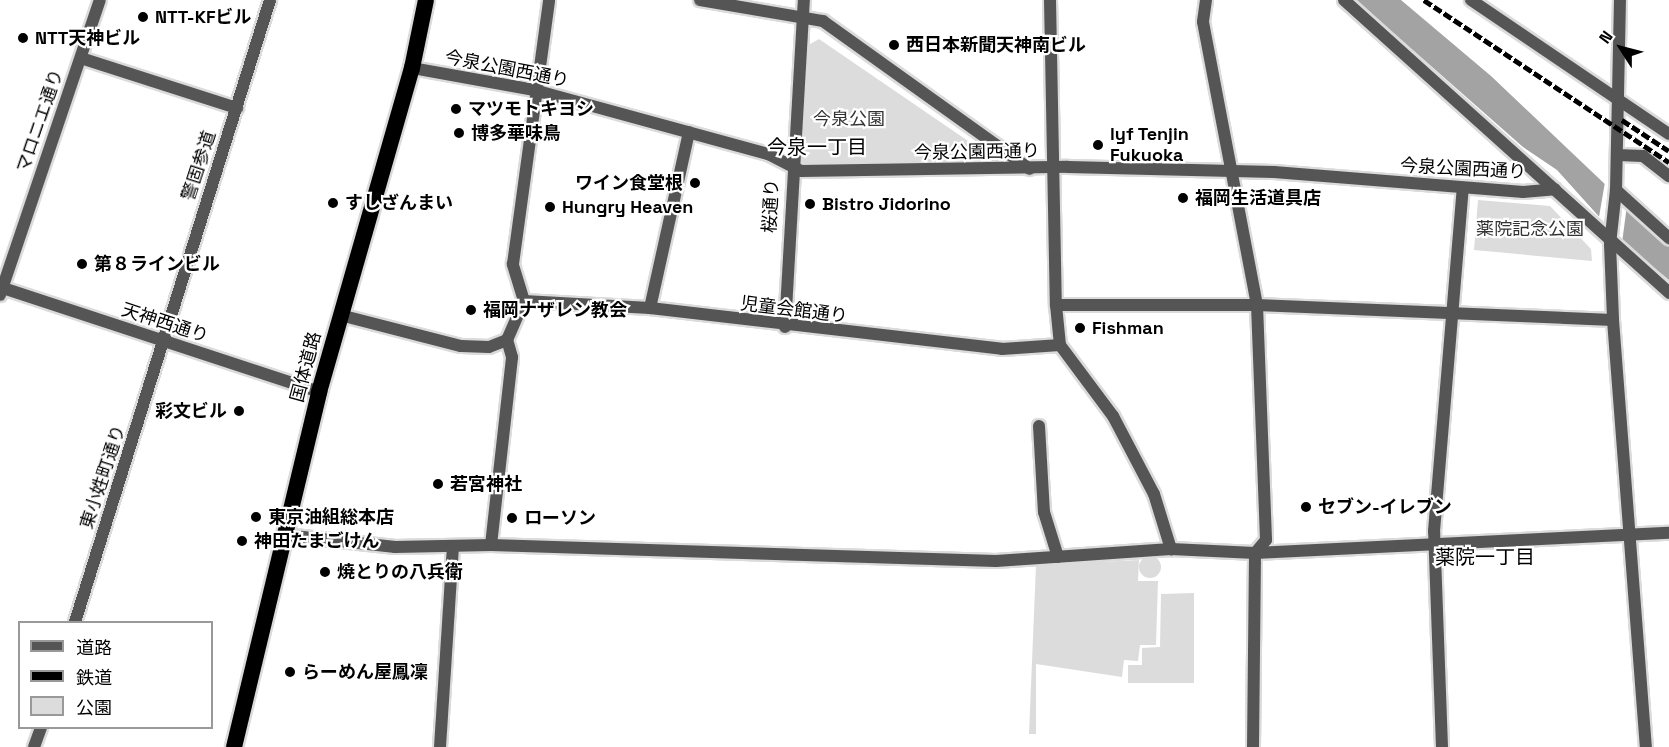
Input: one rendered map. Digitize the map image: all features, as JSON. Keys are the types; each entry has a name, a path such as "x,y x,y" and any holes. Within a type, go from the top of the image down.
{"highway":[{"name":"国体道路","path":"234,747 319,392 412,68 426,0"}],"street":[{"name":"マロニエ通り","path":"1,290 100,0"},
{"name":"警固参道","path":"162,342 270,0"},
{"path":"491,545 512,357 507,340 524,301 513,264 527,184 524,151 549,0"},
{"path":"700,0 823,21 1030,169"},
{"name":"桜通り","path":"785,327 792,167 804,0"},
{"path":"1050,0 1056,305 1060,345 1113,416 1154,494 1171,549"},
{"path":"1206,0 1203,22 1257,305 1266,540 1255,553 1253,747"},
{"path":"1344,0 1610,237 1669,293"},
{"path":"1471,0 1618,102 1669,134"},
{"path":"1620,0 1616,191 1610,237 1613,320 1646,747"},
{"path":"81,58 237,108"},
{"name":"今泉公園西通り","path":"412,68 534,90 768,154 792,167 1053,169 1231,174 1274,172 1463,189 1555,189"},
{"path":"650,308 689,132"},
{"path":"1617,155 1643,156 1669,176"},
{"path":"1442,747 1434,547 1463,189"},
{"path":"1616,191 1669,238"},
{"name":"天神西通り","path":"1,290 319,392"},
{"name":"児童会館通り","path":"524,301 650,308 785,327 1002,349 1060,345"},
{"path":"1056,305 1257,305 1613,320"},
{"path":"340,315 461,346 489,347 507,340"},
{"name":"東小姓町通り","path":"75,621 162,342"},
{"path":"1038,426 1044,512 1058,557"},
{"path":"285,536 453,546 491,545 996,561 1171,549 1255,553 1434,547 1669,533"},
{"path":"440,747 453,546"},
{"path":"34,747 41,729"}],"green space":[{"name":"今泉公園","path":"819,39 990,156 987,162 803,163 797,156 805,47"},
{"name":"薬院記念公園","path":"1478,200 1550,206 1591,249 1592,261 1474,250"},
{"path":"1150,556 1158,559 1161,567 1158,575 1150,578 1142,575 1139,567 1142,559"},
{"path":"1139,560 1138,581 1158,581 1156,645 1140,645 1138,661 1124,660 1122,677 1036,664 1036,734 1029,734 1036,565"},
{"path":"1194,593 1194,683 1128,683 1128,665 1142,665 1142,648 1160,647 1161,594"}],"shaded area":[{"path":"1356,0 1401,0 1491,76 1669,245 1669,280 1621,241 1557,170 1523,147"}],"pier":[{"path":"1605,182 1627,205 1622,243 1599,217"}],"railway":[{"path":"1424,0 1669,162"},
{"path":"1622,120 1669,151"}],"place":[{"name":"NTT-KFビル","path":"143,17"},
{"name":"NTT天神ビル","path":"23,38"},
{"name":"西日本新聞天神南ビル","path":"894,45"},
{"name":"マツモトキヨシ","path":"456,109"},
{"name":"博多華味鳥","path":"459,133"},
{"name":"lyf Tenjin Fukuoka","path":"1098,145"},
{"name":"ワイン食堂根","path":"695,183"},
{"name":"福岡生活道具店","path":"1183,198"},
{"name":"すしざんまい","path":"333,203"},
{"name":"Bistro Jidorino","path":"810,204"},
{"name":"Hungry Heaven","path":"550,207"},
{"name":"第８ラインビル","path":"82,264"},
{"name":"福岡ナザレン教会","path":"471,310"},
{"name":"Fishman","path":"1080,328"},
{"name":"彩文ビル","path":"239,411"},
{"name":"若宮神社","path":"438,484"},
{"name":"セブン-イレブン","path":"1306,507"},
{"name":"東京油組総本店","path":"256,517"},
{"name":"ローソン","path":"512,518"},
{"name":"神田たまごけん","path":"242,541"},
{"name":"焼とりの八兵衛","path":"325,572"},
{"name":"らーめん屋鳳凜","path":"290,672"}],"district":[{"name":"今泉一丁目","path":"817,147"},
{"name":"薬院一丁目","path":"1485,557"}]}
